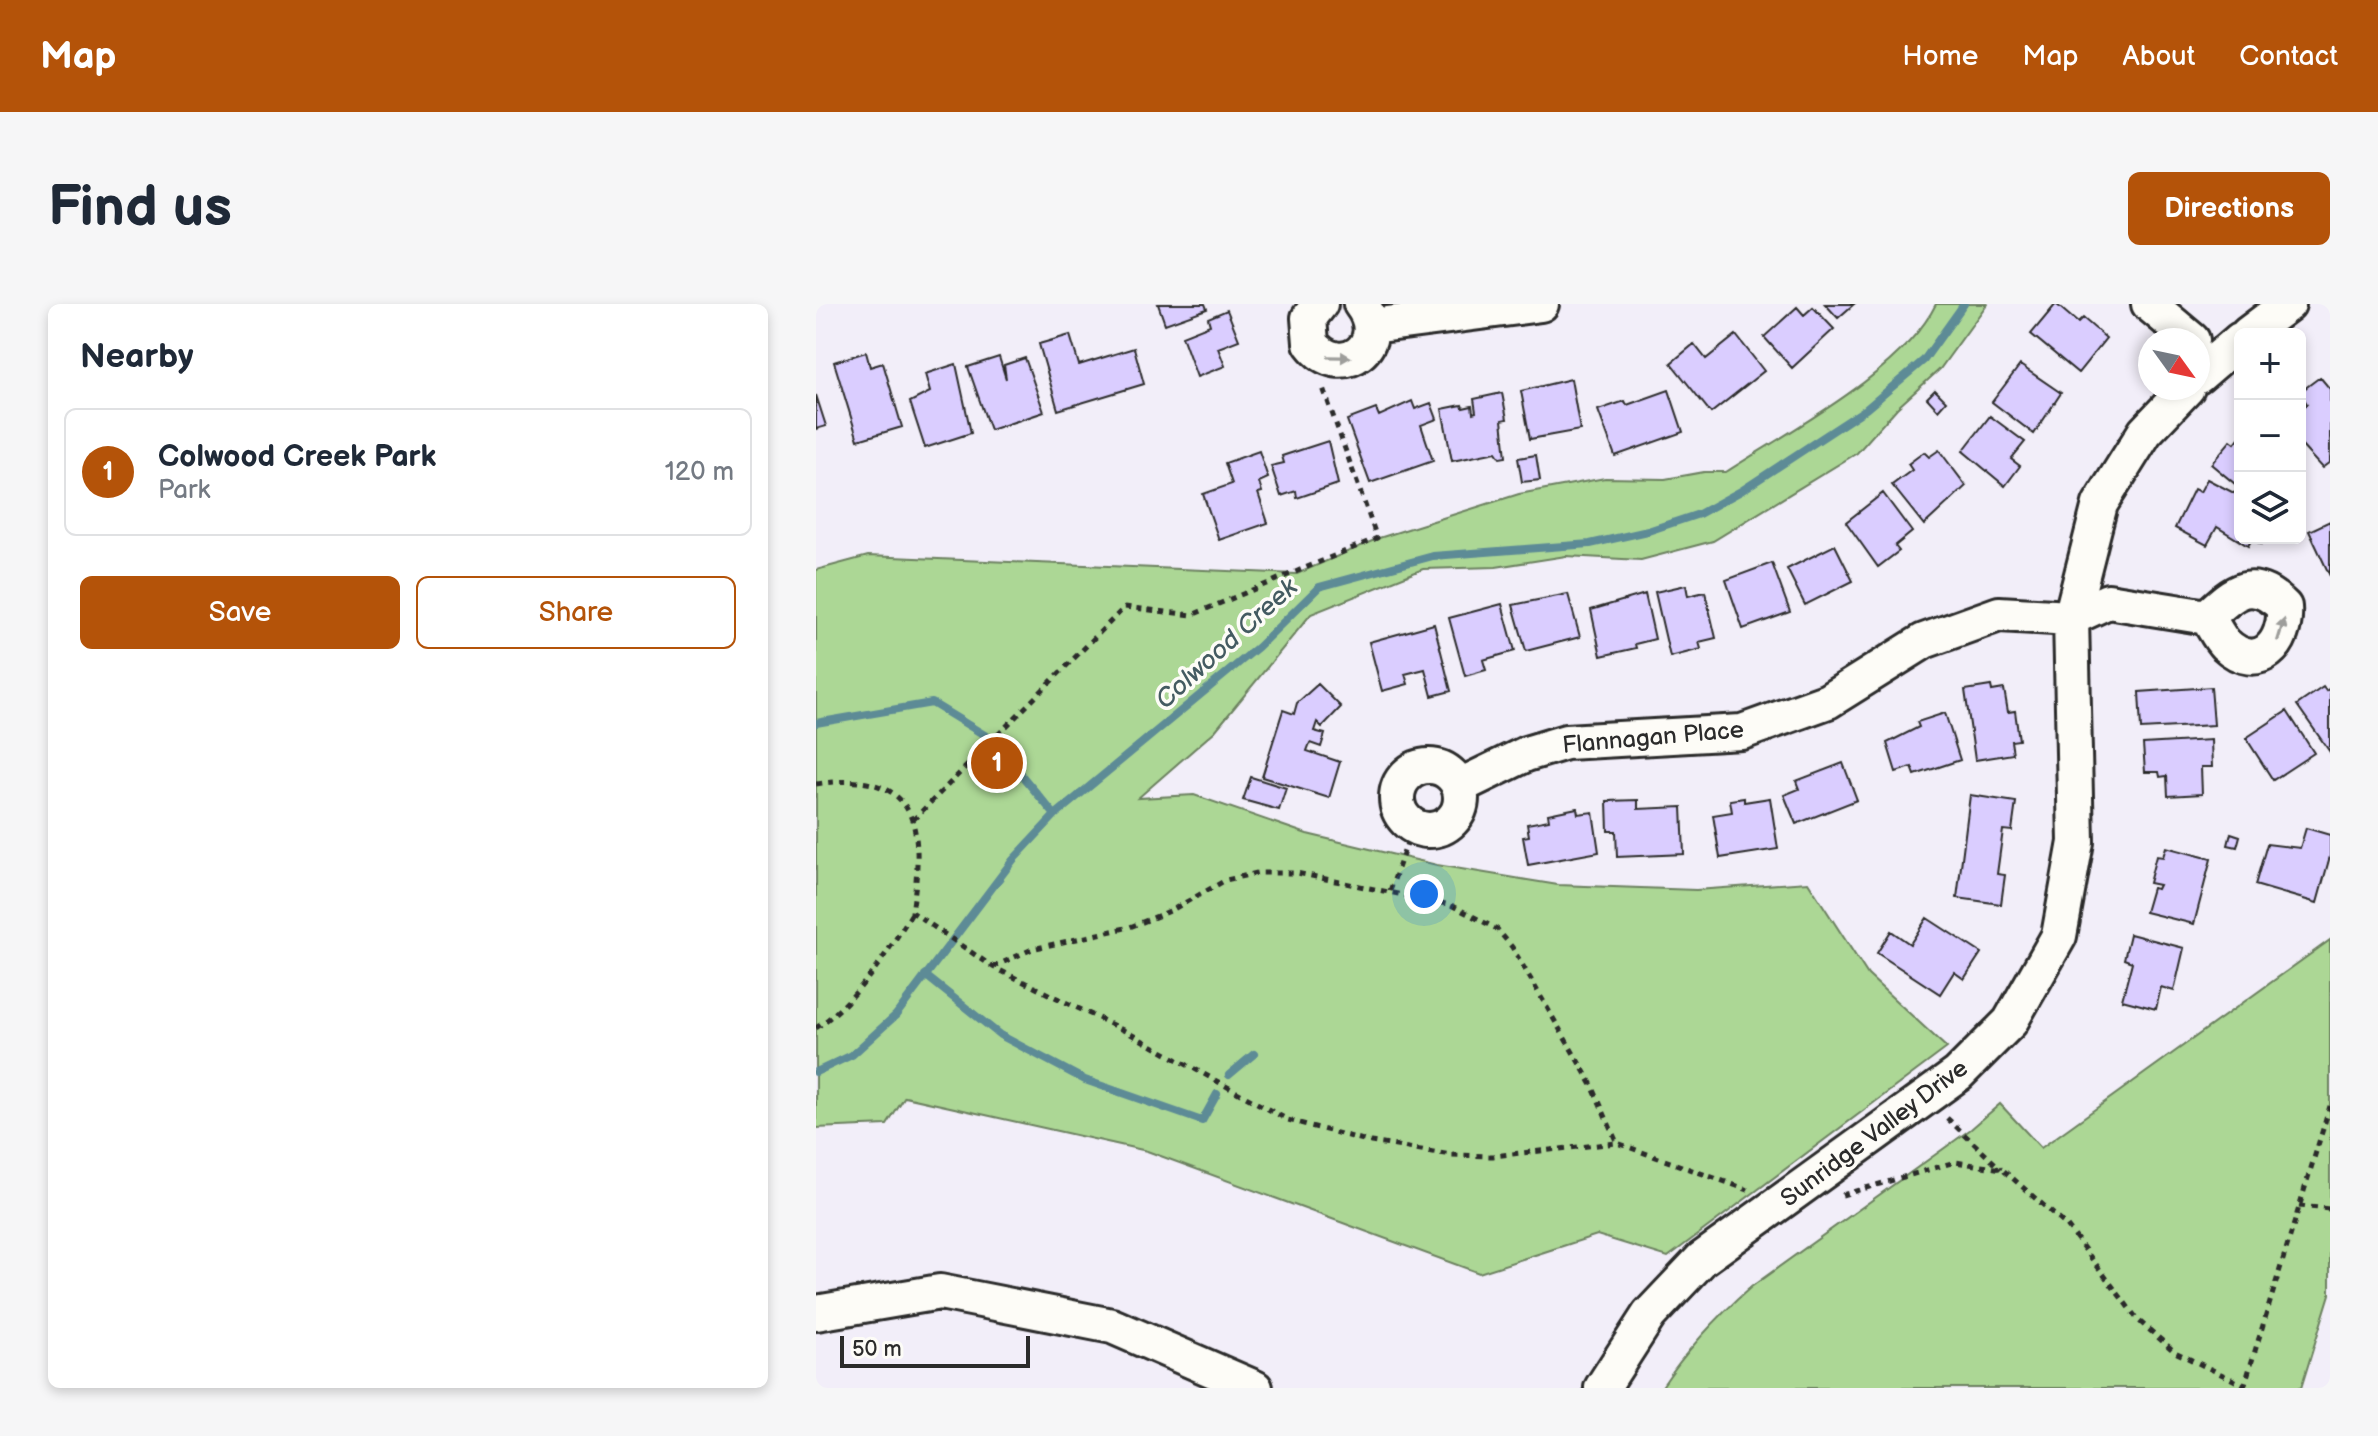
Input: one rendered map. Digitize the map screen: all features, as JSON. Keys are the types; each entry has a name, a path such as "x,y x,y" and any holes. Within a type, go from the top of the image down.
{"street":[{"path":"1320,304 1309,318 1311,343 1324,356 1342,360 1354,357 1364,349 1366,315 1541,304"},
{"path":"2149,304 2178,328"},
{"path":"2256,328 2288,304"},
{"name":"Sunridge Valley Drive","path":"1602,1388 1649,1315 1702,1259 1721,1228 1781,1202 1916,1091 1958,1074 2010,1022 2059,936 2076,842 2071,618 2100,504 2145,432 2176,400"},
{"name":"Flannagan Place","path":"1460,786 1526,754 1566,742 1742,732 1828,701 1924,641 1999,614 2071,618 2108,601 2207,617"},
{"path":"1427,765 1440,767 1460,786 1462,799 1451,822 1440,829 1426,830 1413,826 1397,805 1403,778 1414,769 1427,765"},
{"path":"816,1313 940,1292 1112,1326 1255,1388"}],"path":[{"path":"913,820 1125,607 1192,615 1377,538 1318,373 1324,356"},
{"path":"816,784 860,781 881,785 896,796 913,820 918,850 912,912 872,974 816,1028"},
{"path":"1390,891 1413,826"},
{"path":"993,967 1032,949 1130,927 1170,911 1226,880 1257,873 1297,873 1451,905 1497,929 1541,992 1592,1085 1617,1143"},
{"path":"912,912 993,967 1127,1032 1257,1105 1301,1124 1371,1142 1452,1155 1493,1156 1617,1143 1781,1202"},
{"path":"1916,1091 2067,1226 2138,1320 2175,1352 2244,1386 2330,1106"},
{"path":"1832,1198 1955,1162 2002,1169"},
{"path":"2299,1206 2330,1209"}],"green space":[{"path":"1936,304 1987,304 1940,369 1897,408 1857,453 1713,541 1641,560 1566,556 1496,567 1423,569 1311,614 1215,731 1138,798 1194,795 1307,834 1437,865 1558,885 1696,890 1808,882 1868,975 1947,1048 1668,1257 1597,1235 1479,1273 1147,1151 905,1097 887,1125 816,1128 816,570 868,556 1297,574 1379,538 1519,494 1605,478 1665,479 1704,472 1726,472 1811,419 1872,376 1920,329"},
{"path":"2330,940 2330,1294 2301,1388 1661,1388 1703,1334 1751,1287 1971,1129 2000,1104 2041,1148"}],"building":[{"path":"1158,304 1205,304 1207,309 1165,324"},
{"path":"1825,304 1854,304 1838,318"},
{"path":"2056,304 2078,323 2083,318 2106,338 2078,373 2031,334"},
{"path":"1797,307 1804,315 1813,307 1834,329 1792,368 1764,337"},
{"path":"1227,310 1239,340 1218,348 1225,366 1197,377 1182,336 1210,325 1208,318"},
{"path":"1070,335 1079,365 1134,348 1144,384 1058,410 1039,344"},
{"path":"1736,335 1764,371 1711,413 1671,363 1694,344 1706,359"},
{"path":"866,352 870,367 883,363 902,427 858,440 834,362"},
{"path":"999,357 1006,379 1004,365 1025,358 1044,412 990,430 968,367"},
{"path":"956,364 971,433 925,448 910,402 930,392 925,374"},
{"path":"2020,365 2061,393 2034,434 1992,402"},
{"path":"2320,377 2330,389 2330,462 2322,468 2306,451 2306,388"},
{"path":"1571,379 1580,430 1530,439 1521,391"},
{"path":"1669,390 1683,432 1615,456 1598,410 1625,401 1627,405"},
{"path":"1935,390 1946,401 1938,410 1927,398"},
{"path":"1502,393 1507,419 1502,420 1506,457 1500,458 1496,452 1452,461 1442,409 1472,406 1473,413 1476,412 1474,399"},
{"path":"816,395 826,426 816,429"},
{"path":"1412,401 1415,409 1431,403 1437,419 1421,425 1433,461 1370,483 1347,420 1376,409 1379,416"},
{"path":"1990,416 2025,442 2011,459 2020,466 2005,486 1963,451"},
{"path":"2231,440 2234,442 2234,483 2211,464"},
{"path":"1328,441 1338,484 1297,498 1296,491 1281,496 1271,466 1284,463 1282,456"},
{"path":"1939,450 1966,486 1924,525 1892,485 1912,470 1908,464 1924,452 1929,457"},
{"path":"1259,451 1268,478 1259,482 1262,492 1258,493 1268,523 1219,540 1203,494 1232,484 1225,463"},
{"path":"1536,455 1540,480 1522,482 1518,458"},
{"path":"2207,479 2234,493 2234,537 2217,527 2207,545 2175,528 2194,489 2200,492"},
{"path":"1883,493 1912,532 1895,546 1899,551 1878,567 1846,522"},
{"path":"2330,521 2330,576 2309,531"},
{"path":"1835,545 1853,581 1805,605 1787,569"},
{"path":"1772,563 1790,612 1743,629 1726,580"},
{"path":"1686,585 1688,596 1705,592 1716,638 1699,642 1701,649 1670,657 1655,592"},
{"path":"1568,594 1580,637 1526,651 1513,605"},
{"path":"1645,594 1655,639 1635,644 1636,648 1601,656 1591,610"},
{"path":"1502,604 1515,651 1483,660 1486,670 1465,676 1449,618"},
{"path":"1434,624 1451,691 1432,696 1425,669 1405,674 1408,684 1382,691 1369,642"},
{"path":"1318,684 1341,707 1322,727 1317,722 1314,731 1325,734 1321,747 1310,743 1307,751 1340,762 1329,798 1262,777 1283,710 1294,714 1297,703"},
{"path":"1991,686 1992,691 2004,689 2008,712 2015,711 2019,740 2011,741 2013,754 1975,760 1965,690"},
{"path":"2211,687 2214,725 2141,729 2139,692"},
{"path":"2323,687 2326,691 2330,688 2330,752 2297,705"},
{"path":"2287,711 2314,753 2273,780 2246,738"},
{"path":"1945,713 1960,760 1915,775 1912,767 1896,772 1887,743 1919,727 1917,722"},
{"path":"2211,740 2212,767 2201,767 2202,794 2168,796 2167,776 2160,777 2159,772 2145,772 2143,744"},
{"path":"1843,763 1857,800 1796,824 1784,795 1799,789 1796,781"},
{"path":"1251,777 1286,788 1279,810 1243,800"},
{"path":"1970,795 2016,802 2012,831 2003,830 1997,874 2005,875 2001,904 1957,898"},
{"path":"1744,798 1744,802 1770,798 1778,849 1720,858 1713,815 1732,812 1730,800"},
{"path":"1638,800 1638,809 1682,807 1684,854 1617,857 1616,831 1608,831 1607,801"},
{"path":"1577,808 1578,814 1593,812 1599,852 1528,865 1523,837 1529,836 1527,824 1549,820 1548,814"},
{"path":"2306,828 2330,835 2330,856 2317,903 2255,885 2267,844 2300,848"},
{"path":"2231,833 2240,836 2237,847 2228,845"},
{"path":"2166,847 2211,859 2194,924 2145,912 2152,888 2157,889 2159,885 2149,883 2156,856 2163,857"},
{"path":"1927,918 1981,953 1964,979 1954,972 1940,994 1877,953 1891,931 1910,944"},
{"path":"2130,934 2184,948 2174,991 2161,987 2156,1009 2122,1000 2132,962 2124,959"}],"waterway":[{"name":"Colwood Creek","path":"816,1072 852,1055 896,1015 1013,860 1055,815 1258,647 1319,587 1433,556 1590,544 1648,531 1699,514 1741,491 1866,409 1924,360 1964,304"},
{"path":"816,723 932,703 991,739 1055,815"},
{"path":"925,975 1000,1035 1085,1080 1202,1121 1217,1094"},
{"path":"1229,1075 1254,1054"}],"place":[{"name":"Colwood Creek Park","path":"997,763"}]}
